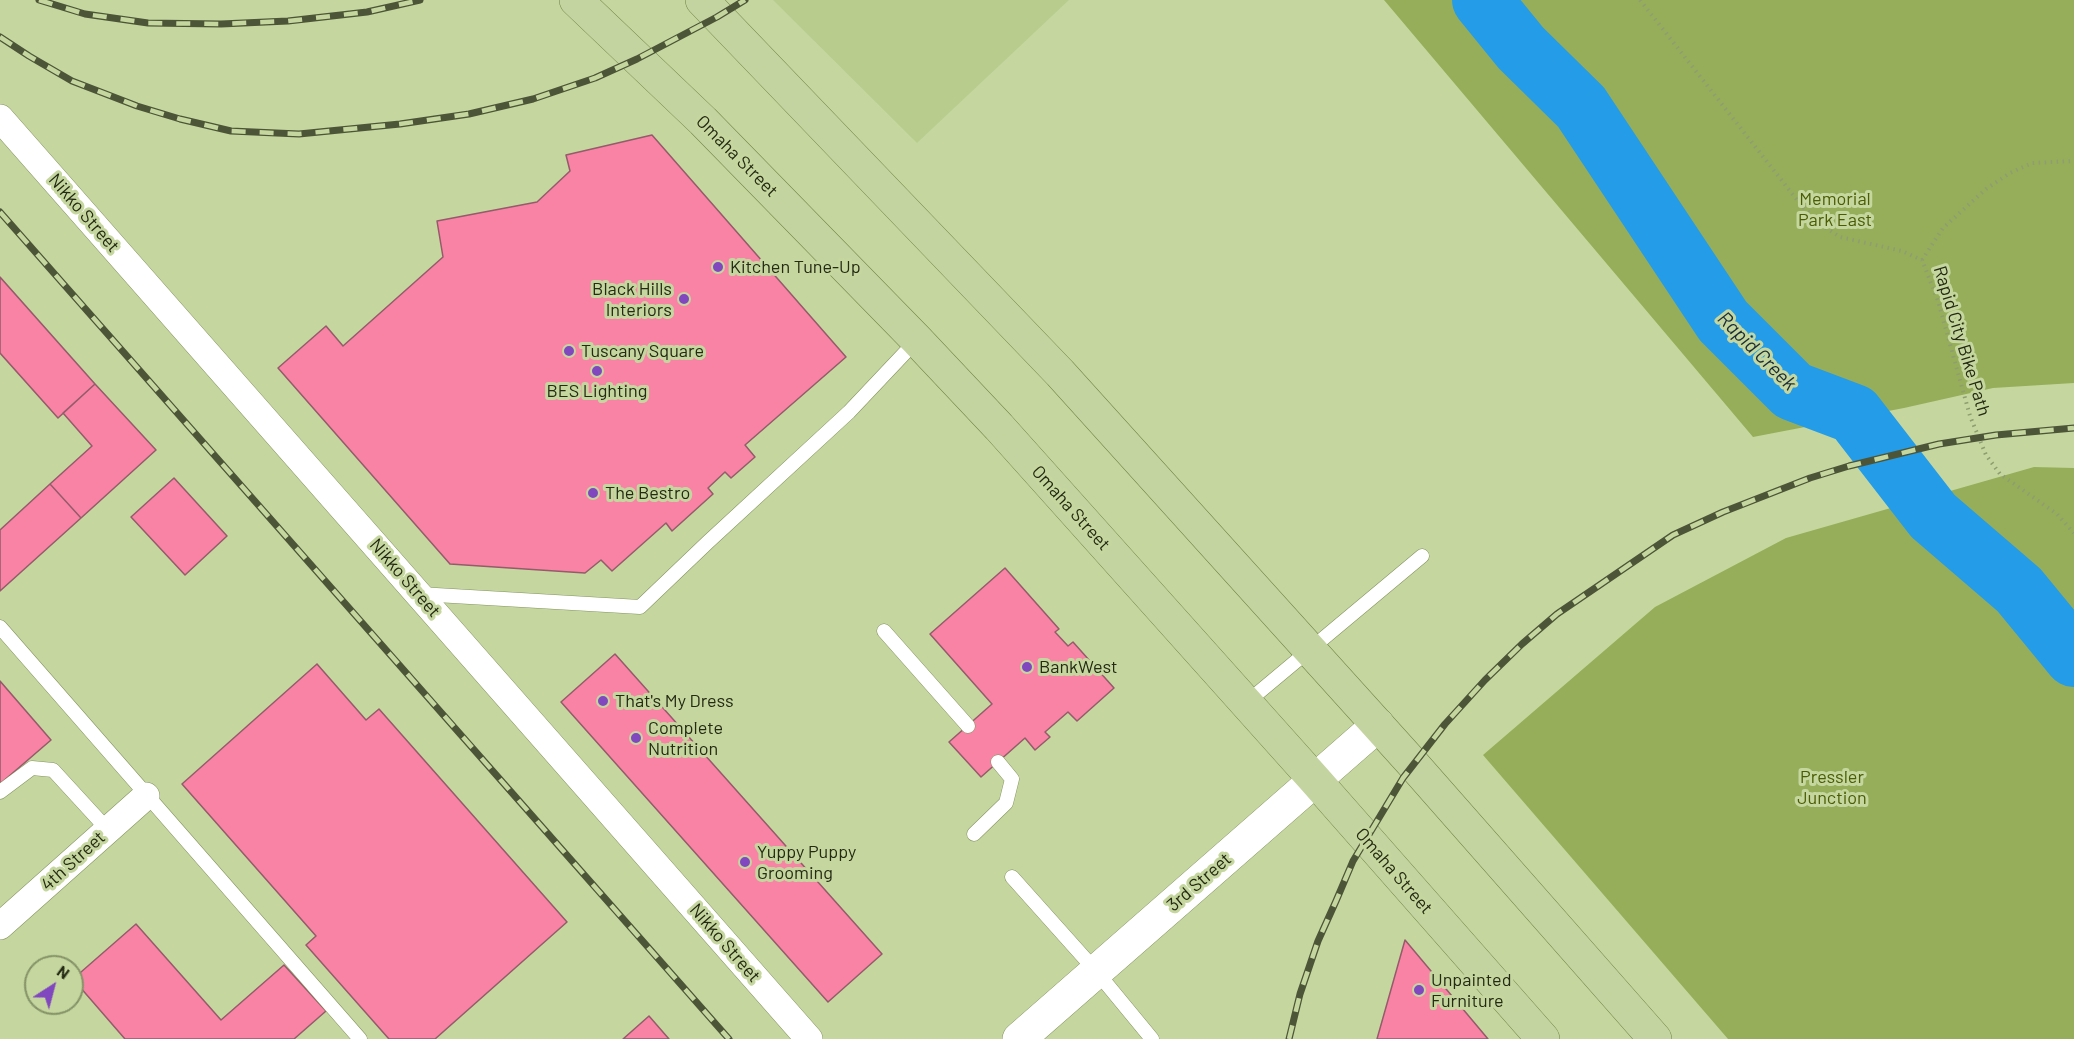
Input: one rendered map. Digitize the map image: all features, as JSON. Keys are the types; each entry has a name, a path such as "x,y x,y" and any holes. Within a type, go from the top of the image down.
{"main road":[{"name":"Omaha Street","path":"576,0 703,121 999,427 1543,1039"},
{"path":"702,0 1060,373 1378,725 1655,1039"}],"street":[{"name":"Nikko Street","path":"0,118 809,1039"},
{"name":"3rd Street","path":"1019,1039 1378,725"},
{"name":"4th Street","path":"1,923 146,796"}],"lane":[{"path":"419,594 640,607 849,412 917,340"},
{"path":"1246,704 1422,556"},
{"path":"0,627 360,1039"},
{"path":"884,631 968,726"},
{"path":"974,834 1006,803 1012,779 998,762"},
{"path":"0,792 32,768 53,770 108,830"},
{"path":"1012,877 1096,971 1152,1039"}],"path":[{"name":"Rapid City Bike Path","path":"1640,0 1801,205 1823,226 1840,237 1902,251 1922,260 1938,301 1970,416 1986,455 2000,474 2057,514 2074,533"},
{"path":"1922,260 1942,228 1986,189 2010,173 2032,163 2074,161"}],"shaded area":[{"path":"773,0 1069,0 917,143"}],"green space":[{"name":"Memorial Park East","path":"1384,0 2074,0 2074,383 1993,388 1753,437"},
{"name":"Pressler Junction","path":"2034,467 2074,468 2074,1039 1728,1039 1483,755 1655,607 1786,538"}],"building":[{"name":"Tuscany Square","path":"652,135 846,357 745,445 755,457 731,478 725,472 708,488 713,494 672,531 666,523 612,571 601,560 585,573 450,564 278,368 326,326 343,346 443,257 437,221 537,202 570,171 566,155"},
{"path":"0,277 95,384 58,418 0,353"},
{"path":"95,384 156,450 81,518 50,484 92,446 63,413"},
{"path":"174,478 227,536 185,575 131,517"},
{"path":"50,484 81,518 0,591 0,530"},
{"name":"BankWest","path":"1005,568 1059,629 1055,632 1068,646 1073,642 1114,688 1077,721 1068,712 1045,732 1050,737 1035,750 1025,738 981,777 949,742 992,704 930,634"},
{"path":"615,654 882,954 828,1002 561,702"},
{"path":"317,664 366,720 379,709 567,922 435,1039 389,1039 306,945 316,936 182,784"},
{"path":"0,681 51,740 0,784"},
{"path":"136,924 221,1020 284,965 326,1011 294,1039 125,1039 84,992 84,969"},
{"name":"Unpainted Furniture","path":"1405,940 1488,1039 1377,1039"},
{"path":"649,1016 669,1039 623,1039"}],"waterway":[{"name":"Rapid Creek","path":"1482,0 1521,48 1581,107 1723,321 1793,391 1854,414 1933,516 2019,590 2074,657"}],"railway":[{"path":"39,0 85,14 148,23 221,24 288,21 367,12 420,0"},
{"path":"0,37 72,81 137,106 231,131 299,134 400,124 469,114 533,99 595,78 637,59 745,0"},
{"path":"0,212 729,1039"},
{"path":"1289,1039 1300,994 1318,941 1353,861 1403,778 1445,724 1485,680 1557,614 1673,535 1723,512 1810,478 1939,444 1996,435 2074,428"}],"place":[{"name":"Kitchen Tune-Up","path":"718,267"},
{"name":"Black Hills Interiors","path":"684,299"},
{"name":"Tuscany Square","path":"569,351"},
{"name":"BES Lighting","path":"597,371"},
{"name":"The Bestro","path":"593,493"},
{"name":"BankWest","path":"1027,667"},
{"name":"That's My Dress","path":"603,701"},
{"name":"Complete Nutrition","path":"636,738"},
{"name":"Yuppy Puppy Grooming","path":"745,862"},
{"name":"Unpainted Furniture","path":"1419,990"}]}
